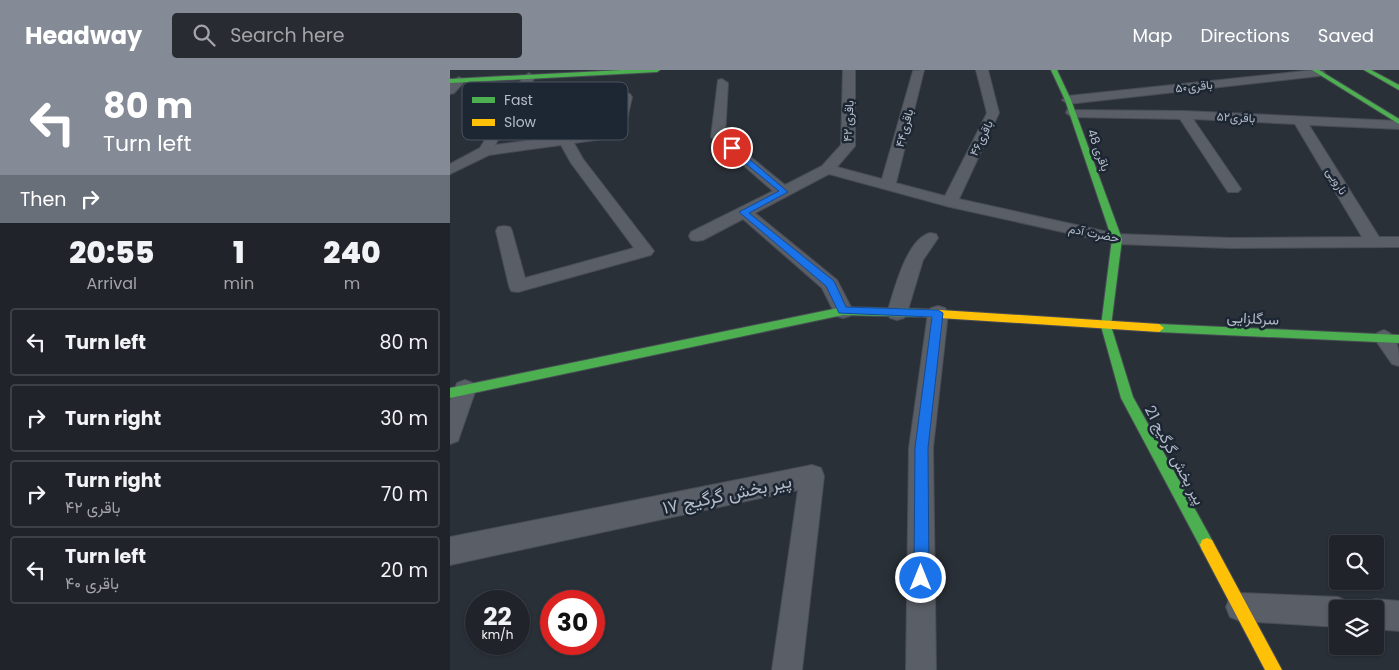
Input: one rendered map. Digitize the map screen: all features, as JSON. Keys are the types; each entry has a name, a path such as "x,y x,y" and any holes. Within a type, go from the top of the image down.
{"street":[{"path":"450,90 454,81 657,70"},
{"name":"باقری ۴۲","path":"698,236 827,169 848,146 849,70"},
{"name":"باقری۴۶","path":"950,202 992,113 982,70"},
{"name":"باقری 48","path":"1054,70 1068,100 1117,239"},
{"path":"1367,70 1399,88"},
{"name":"باقری۴۴","path":"888,186 919,71"},
{"path":"1317,71 1399,124"},
{"name":"باقری۵۰","path":"1068,100 1317,71"},
{"path":"525,82 528,77"},
{"path":"722,83 718,137 784,192"},
{"name":"باقری۵۲","path":"1072,114 1184,115 1399,124"},
{"path":"1184,115 1233,189"},
{"name":"نارویی","path":"1299,120 1374,242"},
{"path":"485,151 491,140"},
{"path":"450,170 485,151 565,140 576,160 646,251 518,286 504,231"},
{"name":"حضرت آدم","path":"827,169 950,202 1117,239 1230,242 1399,242"},
{"path":"744,212 830,284 843,310"},
{"path":"897,313 914,259 930,238"},
{"name":"پیر بخش گرگیج 21","path":"1117,239 1106,326 1127,398 1274,670"},
{"name":"سرگلزایی","path":"458,391 843,310 938,313 1106,326 1391,339"},
{"path":"921,670 921,448 938,313"},
{"path":"1391,339 1399,358"},
{"path":"450,434 458,391"},
{"name":"پیر بخش گرگیج ۱۷","path":"450,550 812,476 787,670"},
{"path":"1240,607 1329,612"},
{"path":"1384,615 1399,616"}],"traffic: fast":[{"path":"450,81 657,70"},
{"path":"1054,70 1068,100 1117,239 1106,326 1127,398 1207,545"},
{"path":"1315,70 1399,122"},
{"path":"1367,70 1399,88"},
{"path":"450,393 843,311 924,313"},
{"path":"1159,328 1399,339"}],"traffic: slow":[{"path":"924,313 1159,328"},
{"path":"1207,545 1274,670"}],"route":[{"path":"732,148 784,192 744,212 830,284 843,310 938,313 921,448 921,578"}]}
